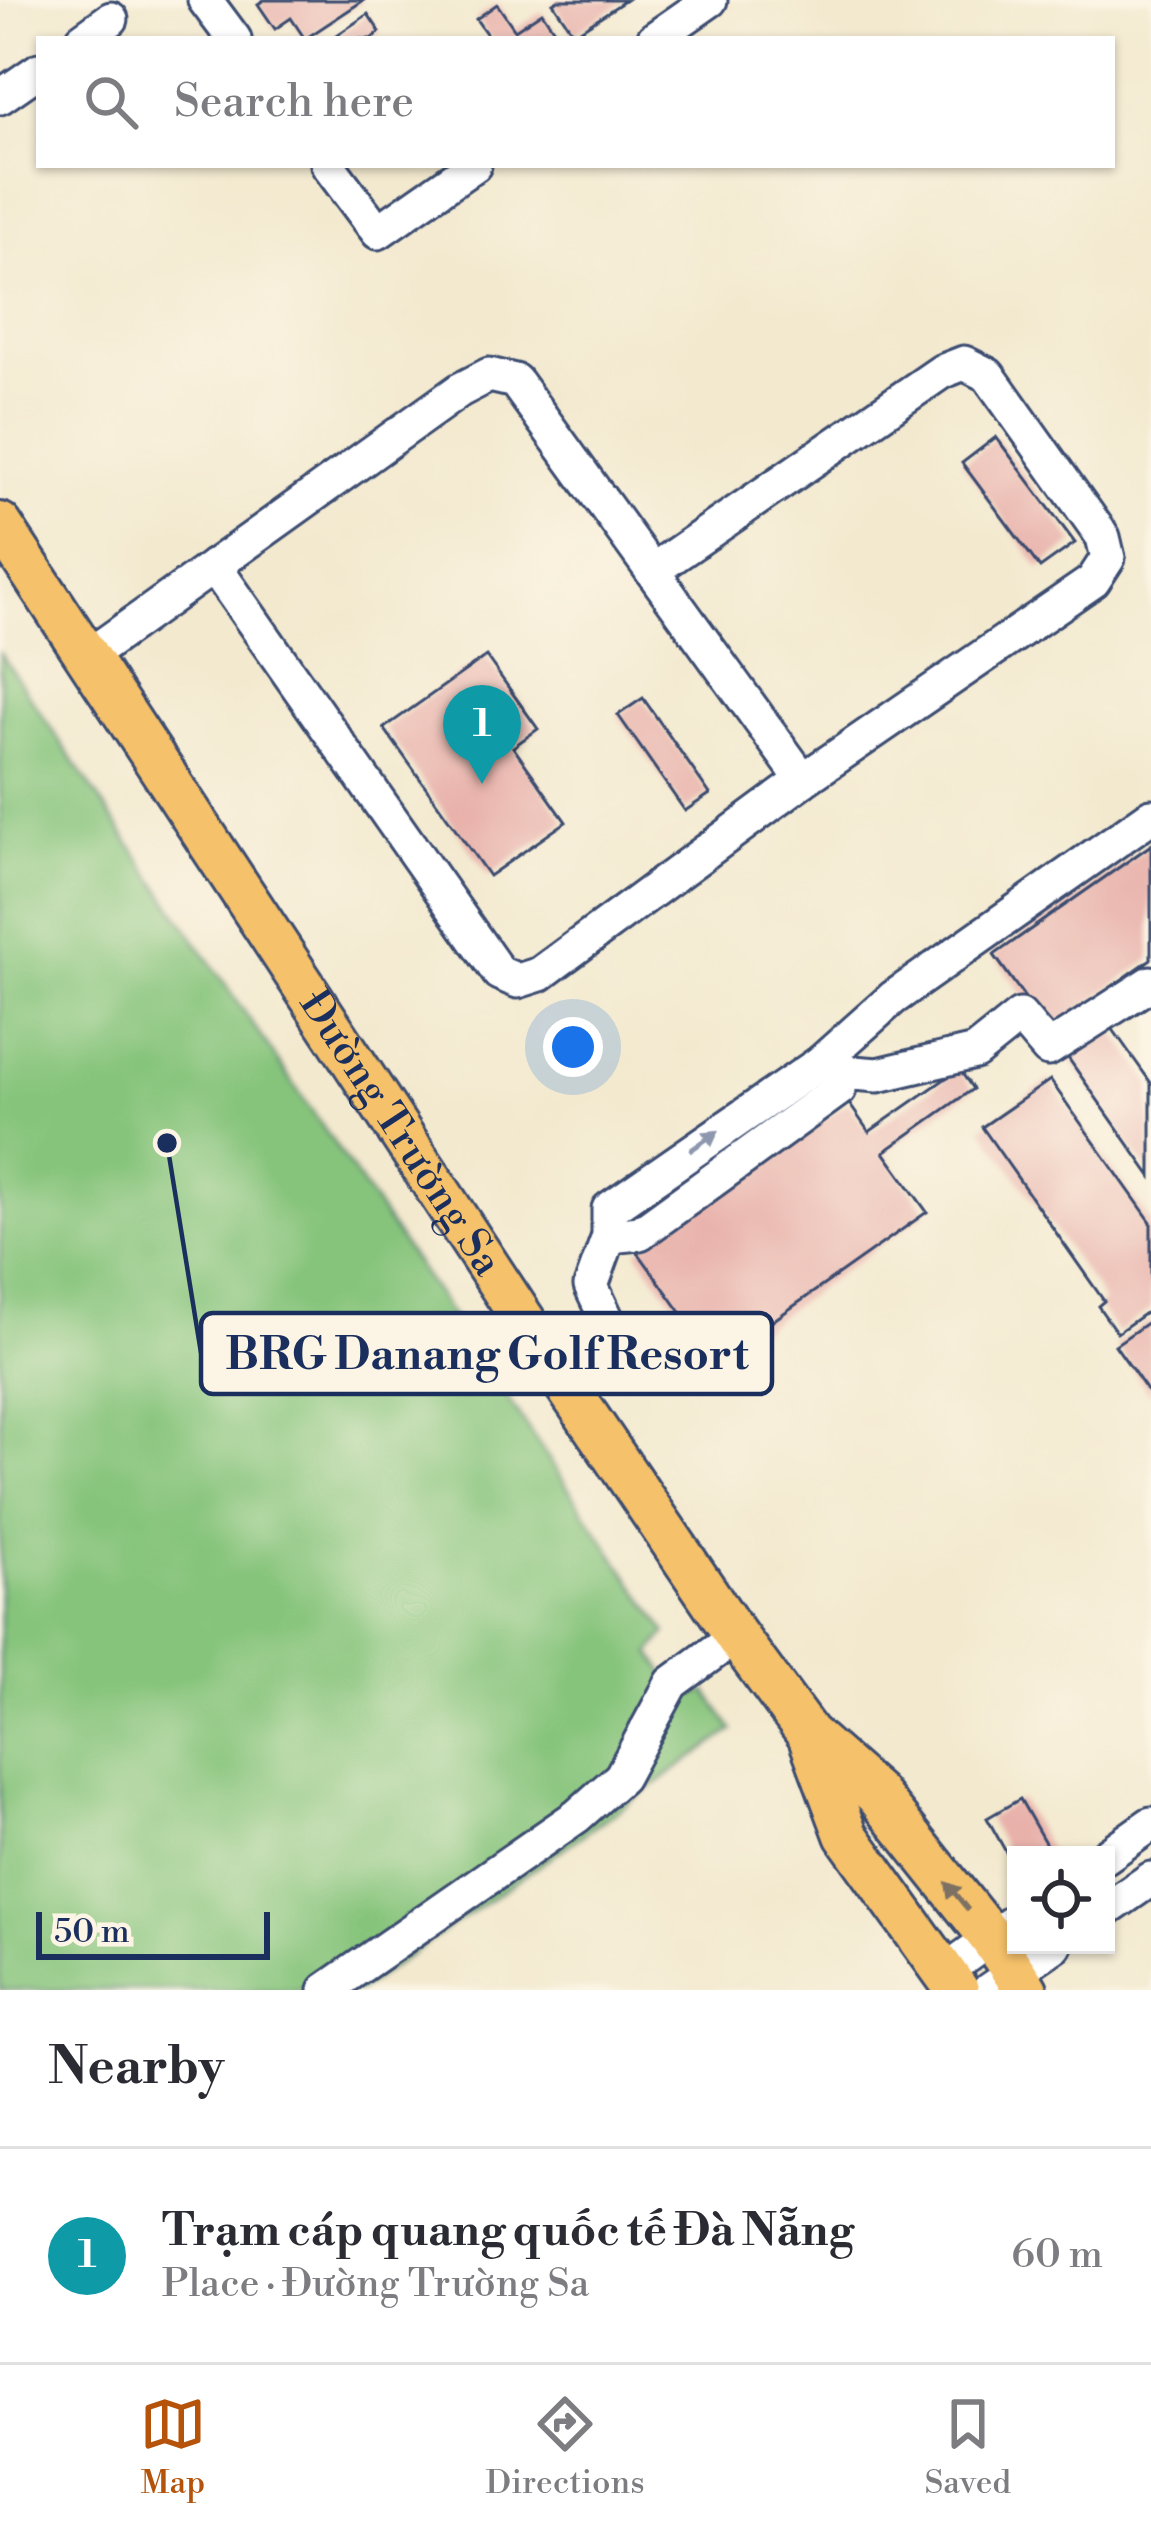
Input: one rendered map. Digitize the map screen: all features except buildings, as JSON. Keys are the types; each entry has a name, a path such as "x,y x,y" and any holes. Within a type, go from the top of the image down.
{"main road":[{"name":"Đường Trường Sa","path":"0,524 736,1636 808,1734 876,1794 1007,1962"},
{"name":"Đường Trường Sa","path":"808,1734 846,1835 950,1981"}],"street":[{"path":"205,0 232,36"},
{"path":"658,36 710,0"},
{"path":"86,36 111,19"},
{"path":"0,97 36,72"},
{"path":"330,168 378,232 470,168"},
{"path":"214,566 499,973 518,981 540,974 803,779 1093,581 1108,558 1103,536 988,375 964,363 940,372 652,571"},
{"path":"87,657 460,390 488,375 515,381 803,779"},
{"path":"830,1068 893,998 1151,816"},
{"path":"830,1068 878,1075 975,1052 1020,1016 1048,1049 1151,983"},
{"path":"550,1361 606,1318 591,1286 609,1236 640,1233 839,1089 830,1068"},
{"path":"326,1990 577,1816 621,1777 672,1683 736,1636"},
{"path":"1115,1850 1151,1824"},
{"path":"1115,1904 1151,1879"},
{"path":"950,1981 1007,1962"}],"green space":[{"path":"0,653 667,1633 651,1653 681,1696 707,1692 733,1730 359,1990 0,1990"}],"place":[{"name":"Trạm cáp quang quốc tế Đà Nẵng","path":"482,784"},
{"name":"BRG Danang Golf Resort","path":"167,1143"}]}
